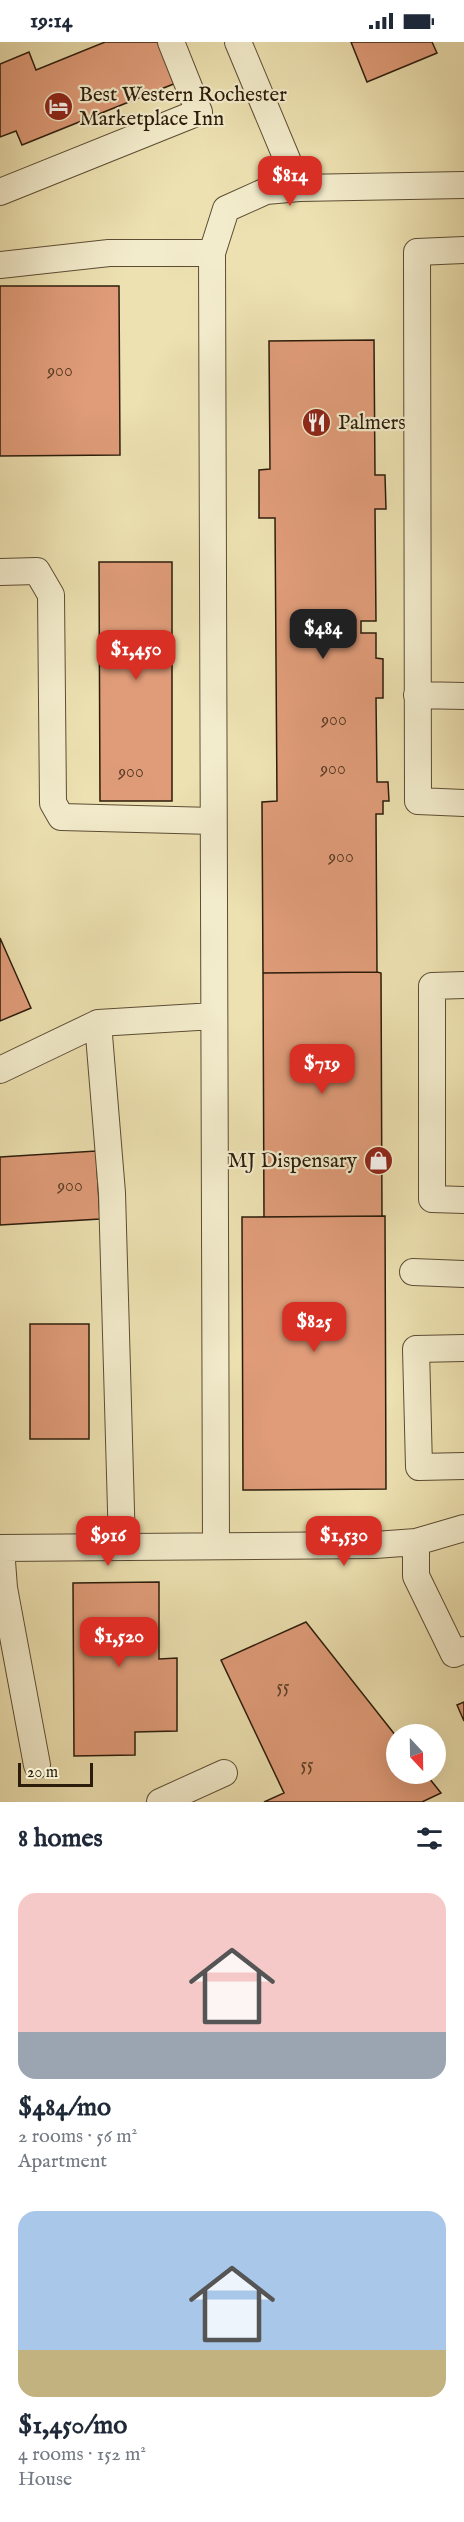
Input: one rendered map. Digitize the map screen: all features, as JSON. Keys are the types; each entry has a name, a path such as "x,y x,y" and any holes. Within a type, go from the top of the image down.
{"street":[{"path":"0,192 199,112 171,42"},
{"path":"238,42 299,188"},
{"path":"216,1545 212,253 226,209 266,191 299,188 464,185"},
{"path":"464,250 417,252 418,801 464,803"},
{"path":"0,265 109,253 212,253"},
{"path":"0,572 37,571 51,595 52,803 61,817 213,820"},
{"path":"417,695 464,696"},
{"path":"464,985 432,986 432,1199 464,1200"},
{"path":"0,1070 98,1023 214,1016"},
{"path":"98,1023 112,1193 122,1545"},
{"path":"413,1272 464,1274"},
{"path":"464,1348 416,1348 419,1467 464,1466"},
{"path":"37,1765 4,1588 1,1548 122,1545 375,1545 416,1542 464,1528"},
{"path":"416,1542 416,1576 454,1654 464,1650"},
{"path":"160,1802 224,1773"}],"building":[{"name":"Best Western Rochester Marketplace Inn","path":"105,42 159,42 176,83 22,145 16,131 0,137 0,64 29,52 36,70"},
{"path":"351,42 432,42 437,53 367,82"},
{"path":"0,286 119,286 120,455 0,456"},
{"path":"374,340 375,475 385,475 386,509 375,509 376,621 361,621 361,633 376,633 376,658 383,659 383,698 376,698 377,782 388,782 389,801 383,801 383,814 376,814 377,972 263,973 262,802 277,801 275,518 259,518 259,470 270,469 269,341"},
{"path":"99,562 172,562 172,801 100,801"},
{"path":"0,938 31,1008 0,1021"},
{"path":"263,973 381,973 382,1216 264,1217"},
{"path":"96,1151 100,1219 0,1225 0,1157"},
{"path":"385,1216 386,1489 243,1490 242,1217"},
{"path":"30,1324 89,1324 89,1439 30,1439"},
{"path":"159,1582 159,1659 177,1658 177,1731 135,1732 135,1755 74,1756 73,1583"},
{"path":"306,1622 387,1724 386,1784 434,1784 441,1793 422,1802 264,1802 284,1793 221,1660"},
{"path":"464,1702 464,1721 457,1705"}],"place":[{"name":"Best Western Rochester Marketplace Inn","path":"58,107"},
{"name":"Palmers","path":"317,423"},
{"name":"MJ Dispensary","path":"378,1161"}]}
